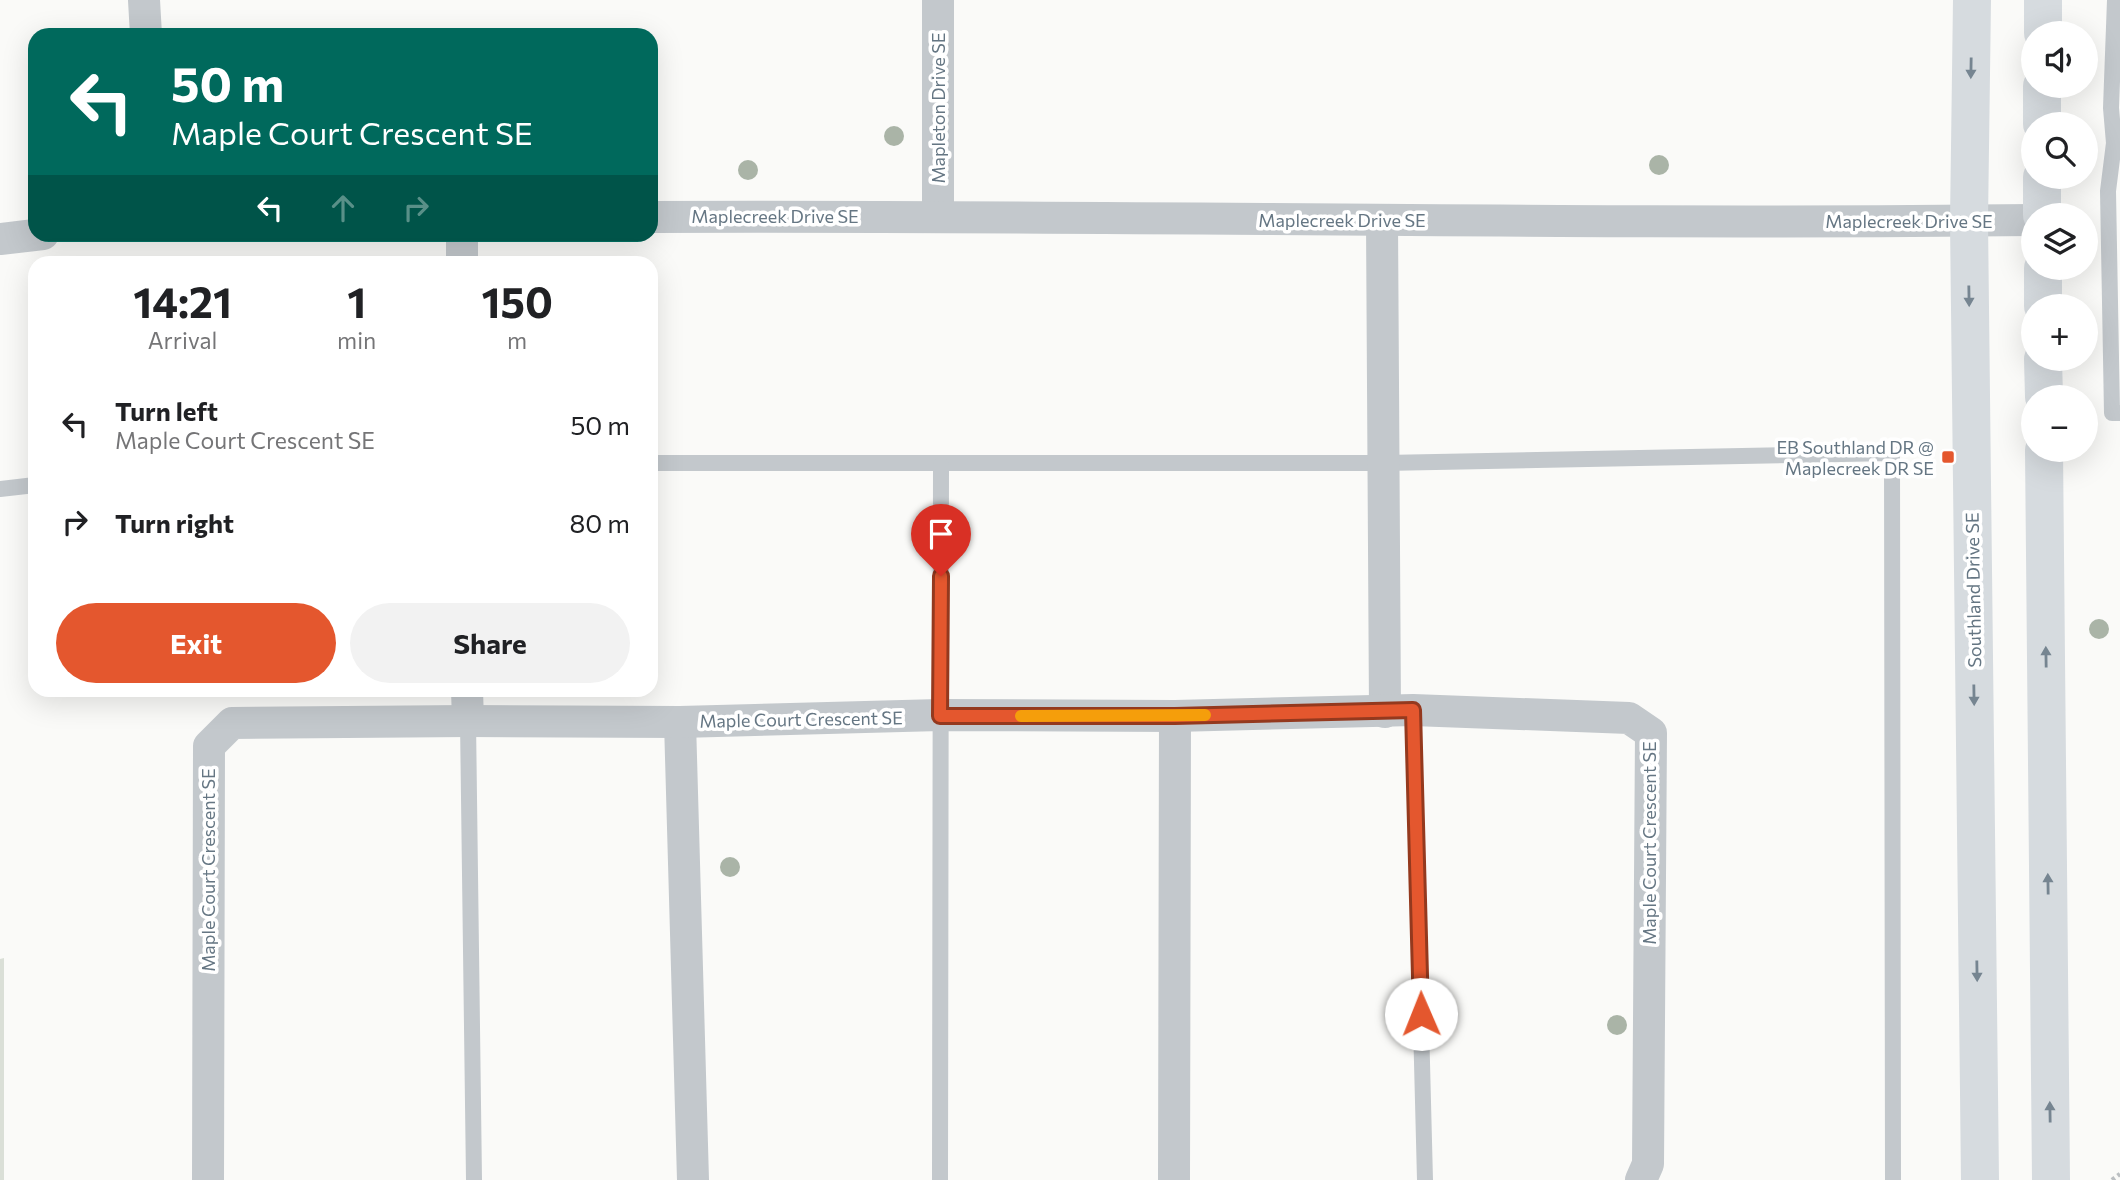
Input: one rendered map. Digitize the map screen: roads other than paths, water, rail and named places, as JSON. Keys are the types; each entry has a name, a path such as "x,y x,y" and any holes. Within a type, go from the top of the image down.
{"main road":[{"name":"Southland Drive SE","path":"1972,0 1969,221 1980,1180"},
{"path":"2043,0 2043,21"},
{"path":"2044,462 2051,1180"}],"street":[{"path":"144,0 146,28"},
{"name":"Mapleton Drive SE","path":"938,0 938,216"},
{"name":"Maplecreek Drive SE","path":"658,217 938,216 1382,221 2021,220"},
{"path":"1382,221 1384,463 1399,711"},
{"path":"0,239 28,236"},
{"path":"467,697 468,721"},
{"name":"Maple Court Crescent SE","path":"208,1180 209,746 232,723 680,722 1399,711 1629,718 1651,733 1648,1164 1641,1180"},
{"path":"1174,1180 1175,716"},
{"name":"Maple Court Crescent SE","path":"680,722 693,1180"}],"lane":[{"path":"2115,0 2112,108 2114,143 2108,191 2112,413 2120,413"},
{"path":"658,463 1384,463 1892,453 1893,1180"},
{"path":"940,1180 941,465"},
{"path":"0,489 28,486"},
{"path":"1399,711 1425,1180"},
{"path":"468,721 474,1180"}],"place":[{"name":"EB Southland DR @ Maplecreek DR SE","path":"1948,457"}]}
